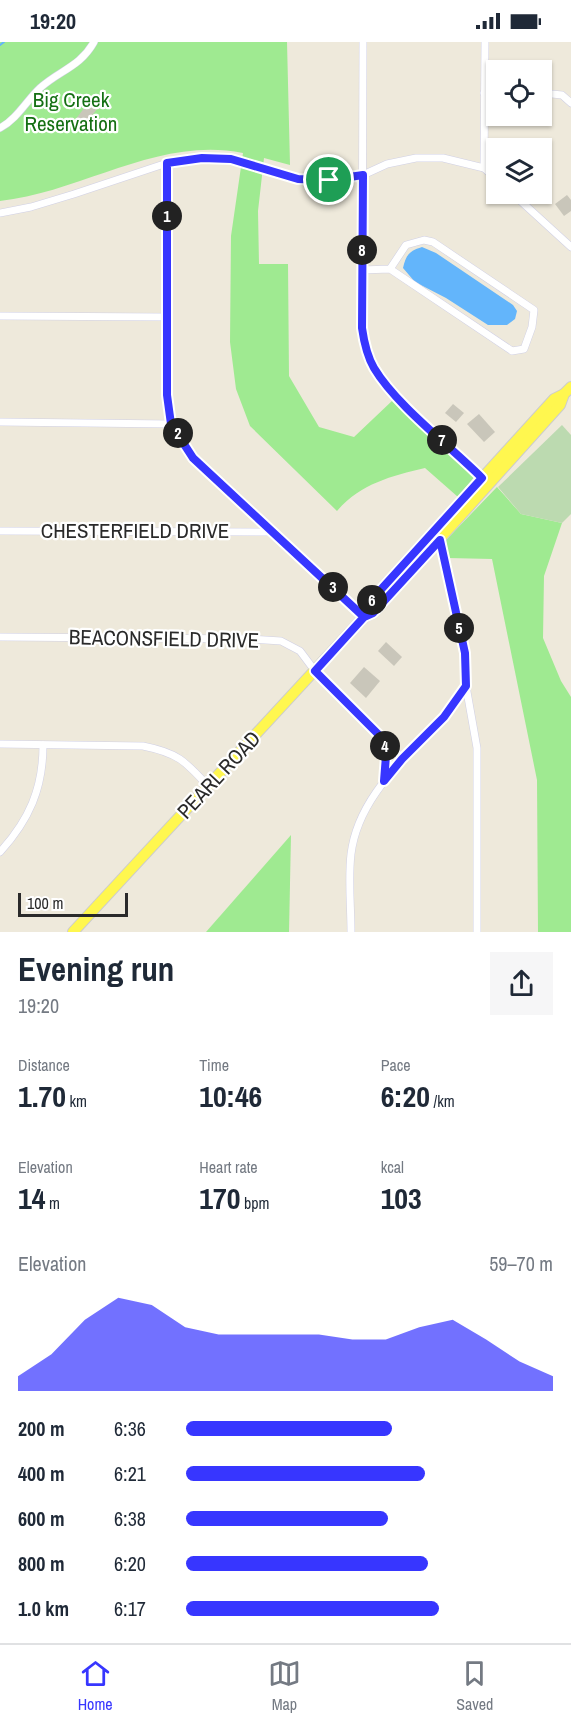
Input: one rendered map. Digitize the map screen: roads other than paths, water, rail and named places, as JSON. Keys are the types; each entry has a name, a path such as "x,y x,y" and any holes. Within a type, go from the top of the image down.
{"main road":[{"name":"PEARL ROAD","path":"364,617 366,606 554,399 569,394"},
{"name":"PEARL ROAD","path":"73,932 364,617 373,613 569,394"}],"street":[{"path":"0,128 12,119 42,86 80,61 94,42"},
{"path":"363,42 362,328 365,348 374,368 390,390 482,478"},
{"path":"0,213 53,201 167,163 202,158 231,159 298,179 329,180 363,175 387,164 416,158 443,158 484,168 485,42"},
{"path":"552,94 562,95 571,103"},
{"path":"167,163 167,395 171,424 193,458 364,617"},
{"path":"524,204 571,247"},
{"path":"362,270 390,269 512,351 524,350 532,327 534,310 433,242 424,240 406,245 390,269"},
{"path":"0,316 167,317"},
{"path":"0,422 171,424"},
{"name":"CHESTERFIELD DRIVE","path":"0,531 271,532"},
{"path":"440,540 465,653 466,686 477,748 477,932"},
{"name":"BEACONSFIELD DRIVE","path":"0,637 280,641 300,651 315,671 402,759"},
{"path":"351,932 351,854 361,818 384,781 402,759 444,717 466,686"},
{"path":"384,740 386,756 384,781"},
{"path":"0,744 143,746 162,750 184,759 208,786"},
{"path":"0,852 11,839 36,798 43,772 43,745"}],"water":[{"path":"422,247 436,253 513,305 517,311 515,319 507,325 488,325 446,298 415,282 403,268 409,254"}],"waterway":[{"path":"0,45 4,42"}],"park label":[{"name":"Big Creek Reservation","path":"71,112"}]}
